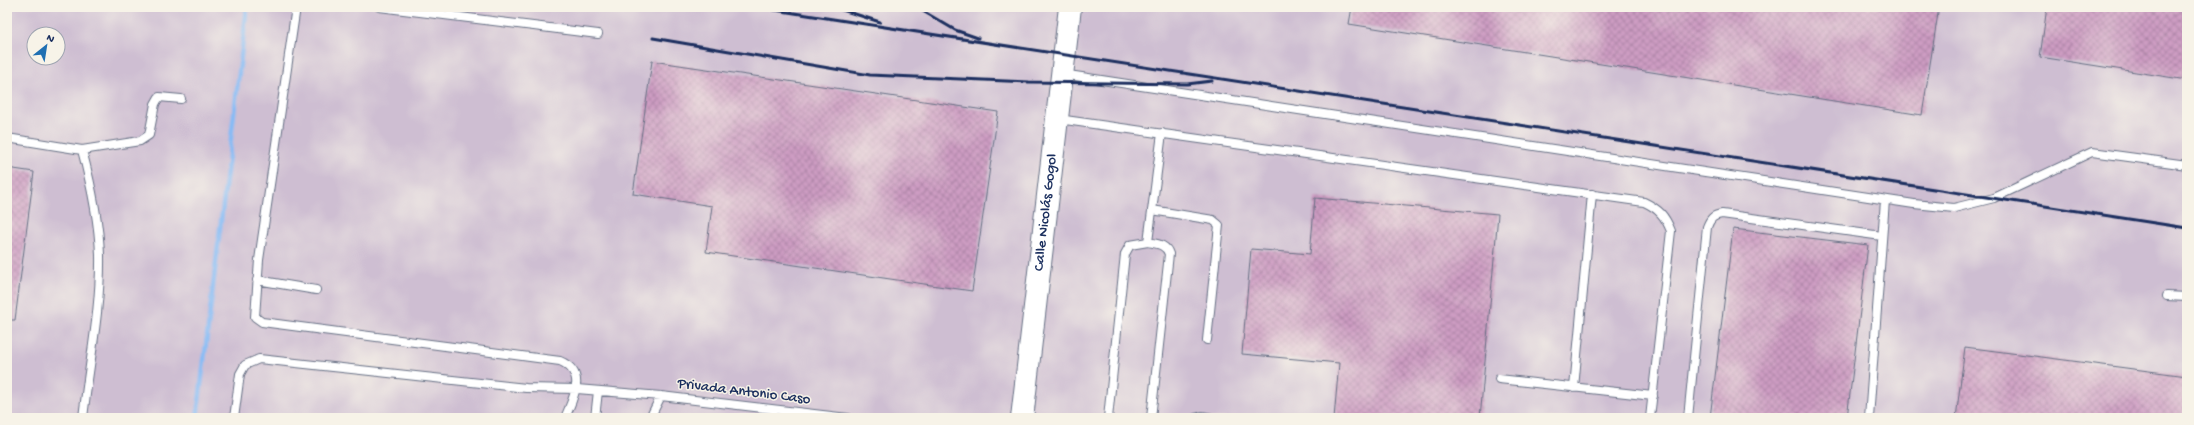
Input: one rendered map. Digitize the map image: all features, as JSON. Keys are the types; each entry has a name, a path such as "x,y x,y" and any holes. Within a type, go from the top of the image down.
{"street":[{"name":"Calle Nicolás Gogol","path":"1022,418 1070,7"}],"lane":[{"path":"296,7 257,280 254,313 255,317 262,322 560,361 568,364 574,371 577,389 565,418"},
{"path":"379,7 598,34"},
{"path":"1061,74 1885,200 1946,207 1960,206 1994,198 2092,152 2187,165"},
{"path":"7,138 82,150 140,141 146,138 151,130 155,104 159,97 181,100"},
{"path":"1056,119 1592,194 1644,202 1658,209 1666,217 1671,231 1650,418"},
{"path":"1148,242 1162,133"},
{"path":"82,150 97,217 100,255 97,307 84,418"},
{"path":"1574,388 1592,194"},
{"path":"1869,418 1885,200"},
{"path":"1152,210 1213,220 1219,225 1207,340"},
{"path":"1688,418 1707,227 1709,220 1715,215 1722,214 1882,236"},
{"path":"1108,418 1125,254 1130,245 1148,242 1162,246 1168,250 1169,254 1151,418"},
{"path":"257,280 316,290"},
{"path":"2167,296 2187,297"},
{"name":"Privada Antonio Caso","path":"234,418 240,374 245,365 259,359 526,388 577,389 661,396 848,418"},
{"path":"1499,379 1653,396"},
{"path":"595,418 598,391"},
{"path":"650,418 661,396"},
{"path":"1195,418 1202,416 1212,418"}],"shaded area":[{"path":"7,7 2187,7 2187,418 7,418"}],"building":[{"path":"1352,7 1939,7 1922,115 1349,24"},
{"path":"2047,7 2187,7 2187,80 2040,57"},
{"path":"652,61 998,112 972,291 706,252 712,206 633,194"},
{"path":"7,168 34,172 15,320 7,320"},
{"path":"1315,198 1498,214 1480,418 1334,418 1339,363 1242,354 1251,249 1310,254"},
{"path":"1733,229 1868,245 1847,418 1710,418"},
{"path":"1965,347 2187,376 2187,418 1956,418"}],"waterway":[{"path":"197,418 247,7"}],"railway":[{"path":"755,7 2187,228"},
{"path":"833,7 880,22"},
{"path":"916,7 955,30 978,38"},
{"path":"653,38 870,75 1029,82 1187,84 1212,81"}]}
